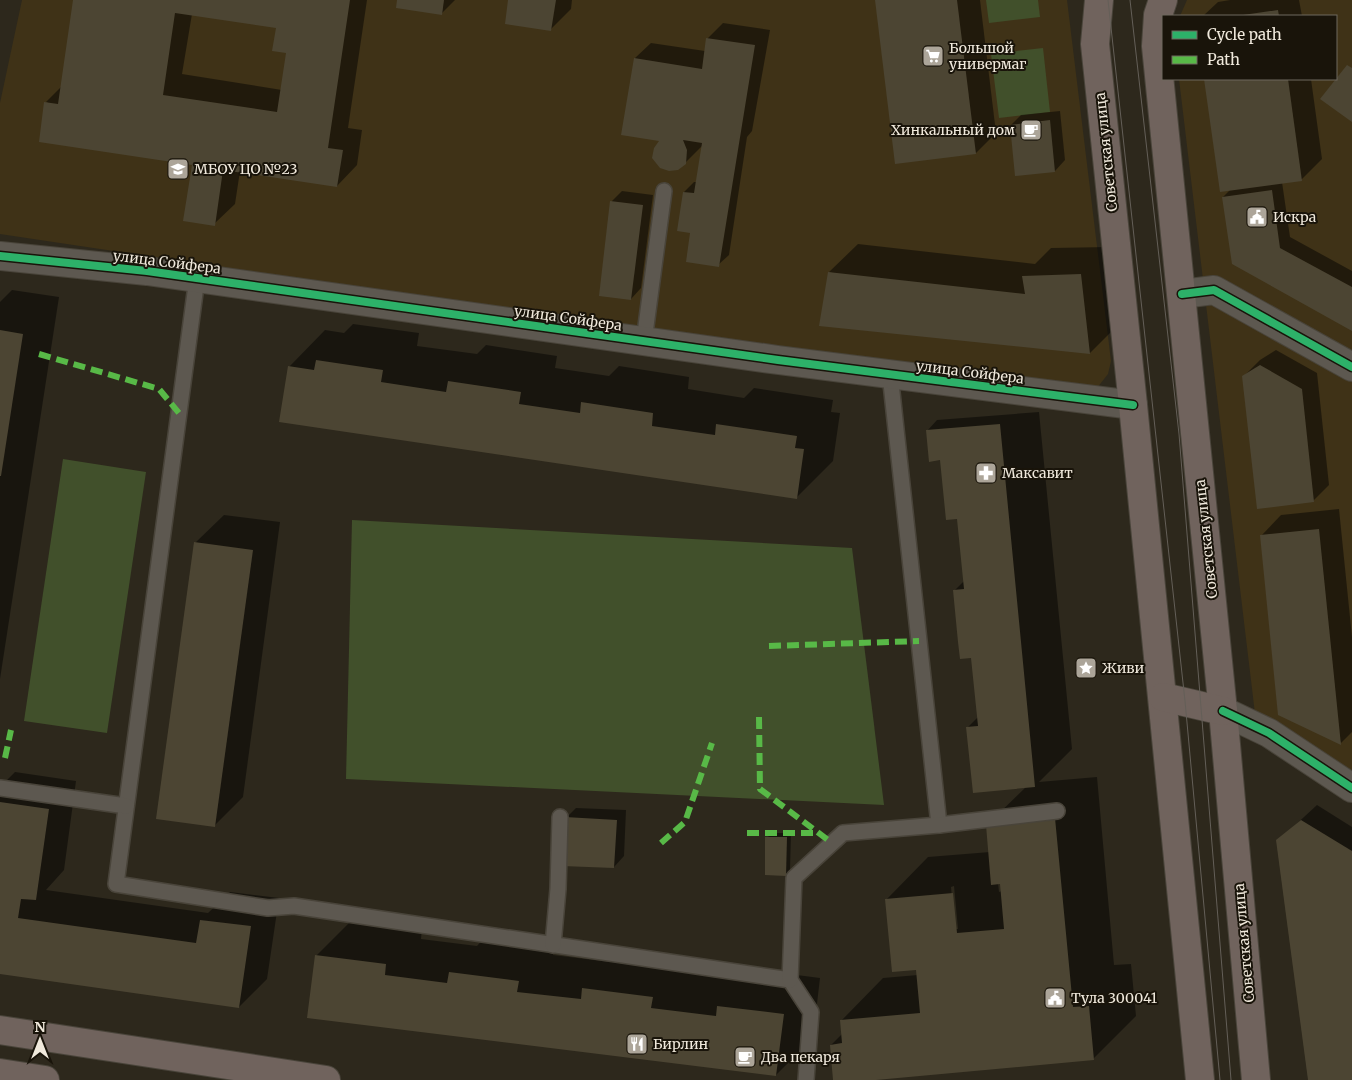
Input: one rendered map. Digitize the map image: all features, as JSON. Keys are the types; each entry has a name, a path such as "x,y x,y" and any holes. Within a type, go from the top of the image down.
{"main road":[{"name":"Советская улица","path":"1099,0 1095,44 1134,405 1200,1080"},
{"name":"Советская улица","path":"1164,0 1158,15 1156,46 1223,711 1256,1080"},
{"path":"1163,697 1223,711"},
{"path":"0,1030 326,1080"},
{"path":"0,1073 45,1080"}],"street":[{"name":"улица Сойфера","path":"0,256 197,278 644,341 1134,405"},
{"path":"1182,294 1214,290 1352,367"},
{"path":"1223,711 1269,733 1352,788"}],"lane":[{"path":"644,341 664,191"},
{"path":"197,278 116,884 268,908 294,906 790,980"},
{"path":"890,374 939,825"},
{"path":"0,788 126,806"},
{"path":"806,1080 811,1012 790,980 794,878 843,832 939,825 1057,811"},
{"path":"552,945 558,889 560,818"}],"shaded area":[{"path":"22,0 1067,0 1111,361 1108,374 1097,388 1076,395 0,234 0,103"},
{"path":"1187,0 1352,0 1352,781 1256,722 1179,80 1337,80 1337,15 1180,15"}],"green space":[{"path":"986,0 1038,0 1040,17 989,23"},
{"path":"1043,48 1050,112 999,118 991,54"},
{"path":"63,459 146,472 107,733 24,721"},
{"path":"352,520 852,548 884,805 346,779"}],"building":[{"path":"73,0 350,0 328,148 343,150 337,187 223,170 215,226 183,221 192,165 39,142 44,102 58,104","holes":["175,13 276,28 272,51 286,53 277,112 163,95"]},
{"path":"397,0 444,0 442,15 396,8"},
{"path":"508,0 556,0 551,31 505,24"},
{"path":"875,0 957,0 976,154 895,164"},
{"path":"1278,10 1279,15 1243,15"},
{"path":"706,38 755,45 719,267 686,262 690,233 677,231 683,192 694,193 702,143 683,140 687,150 686,164 678,170 669,171 660,168 652,158 654,148 659,141 621,135 634,58 702,69"},
{"path":"1347,65 1352,68 1352,122 1320,99"},
{"path":"1204,80 1288,80 1302,181 1220,192"},
{"path":"1050,120 1055,172 1015,176 1010,125"},
{"path":"1272,190 1280,248 1352,287 1352,331 1232,264 1222,197"},
{"path":"610,201 643,205 631,300 599,296"},
{"path":"828,272 1025,294 1022,276 1081,274 1090,354 819,326"},
{"path":"0,330 23,334 1,476 0,476"},
{"path":"316,360 383,370 381,382 446,392 448,381 521,392 519,404 580,413 581,402 653,413 652,426 715,435 716,424 797,436 795,448 804,449 797,499 279,422 288,366 314,370"},
{"path":"1260,365 1302,389 1314,502 1257,509 1242,376"},
{"path":"1000,424 1035,787 973,793 966,727 978,726 971,658 960,659 958,642 953,590 964,589 957,519 946,520 940,460 929,462 926,430"},
{"path":"1319,529 1341,745 1278,715 1260,535"},
{"path":"194,542 253,550 215,827 156,819"},
{"path":"0,802 49,809 36,900 21,899 18,918 196,943 200,920 251,926 239,1008 0,974"},
{"path":"565,817 617,820 614,868 562,866"},
{"path":"1055,818 1073,1007 1089,1006 1094,1060 876,1080 833,1080 830,1045 842,1043 840,1020 920,1013 916,970 892,972 885,899 953,893 957,933 1004,929 1000,884 991,885 986,825"},
{"path":"1301,820 1352,851 1352,1080 1308,1080 1276,840"},
{"path":"765,837 787,837 786,876 765,875"},
{"path":"315,955 386,964 385,975 447,983 449,972 519,981 517,992 581,999 582,988 653,997 651,1008 716,1016 717,1006 784,1014 776,1076 307,1018"}],"tram line":[{"path":"1108,0 1185,701 1220,1080"},
{"path":"1130,0 1179,434 1231,1080"}],"marked path":[{"path":"39,354 159,389 179,413"},
{"path":"769,646 919,641"},
{"path":"759,717 760,789 832,843"},
{"path":"5,758 11,730"},
{"path":"661,843 685,822 712,743"},
{"path":"747,833 819,833"}],"cycle path":[{"path":"0,256 147,271 778,360 1133,405"},
{"path":"1182,294 1214,290 1352,367"},
{"path":"1223,711 1269,733 1352,788"}],"place":[{"name":"Большой универмаг","path":"933,56"},
{"name":"Хинкальный дом","path":"1031,130"},
{"name":"МБОУ ЦО №23","path":"178,169"},
{"name":"Искра","path":"1257,217"},
{"name":"Максавит","path":"986,473"},
{"name":"Живи","path":"1086,668"},
{"name":"Тула 300041","path":"1055,998"},
{"name":"Бирлин","path":"637,1044"},
{"name":"Два пекаря","path":"745,1057"}]}
